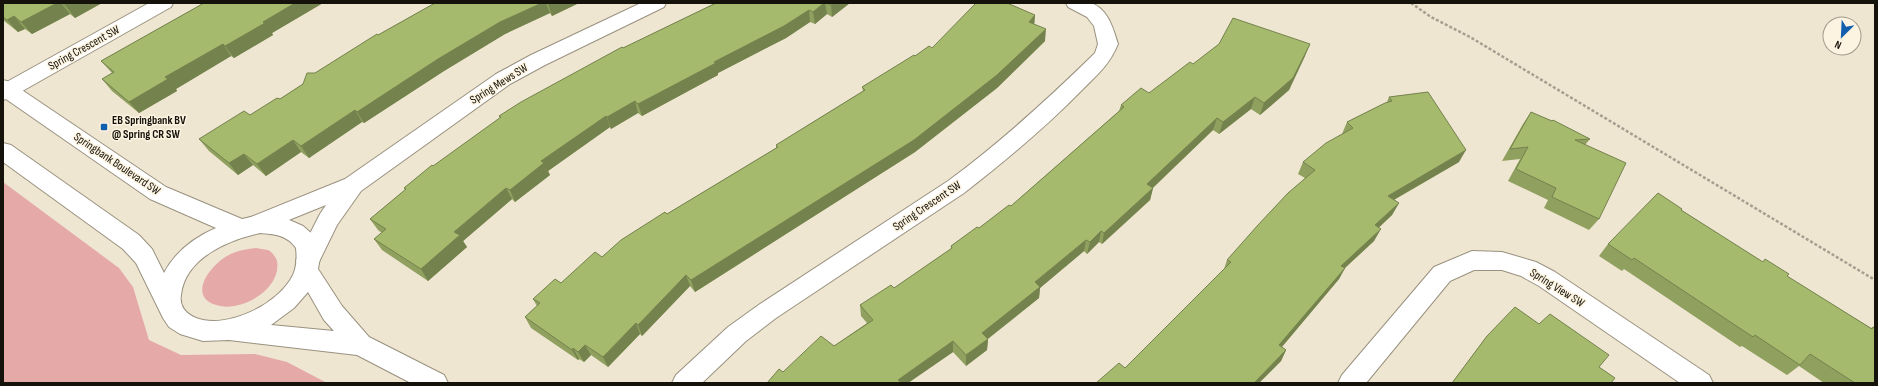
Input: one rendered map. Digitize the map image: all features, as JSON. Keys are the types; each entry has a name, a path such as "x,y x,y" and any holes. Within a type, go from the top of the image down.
{"street":[{"name":"Spring Crescent SW","path":"5,90 164,3"},
{"name":"Spring Mews SW","path":"246,227 353,185 503,79 560,49 657,3"},
{"name":"Spring Crescent SW","path":"686,383 737,334 768,311 956,187 985,165 1056,104 1103,56 1108,44 1103,25 1094,13 1075,3"},
{"name":"Springbank Boulevard SW","path":"5,90 158,193 246,227"},
{"path":"3,151 131,242 144,256 172,314 180,323 192,329 208,332 226,331 360,345 435,383"},
{"name":"Spring Mews SW","path":"308,266 328,220 353,185"},
{"path":"168,303 170,288 176,273 187,259 202,246 220,236 246,227 279,225 294,231 305,241 310,254 308,266 299,286 286,301 268,314 247,325 226,331"},
{"name":"Spring View SW","path":"1351,383 1442,274 1472,260 1502,261 1528,269 1547,279 1700,383"},
{"path":"308,266 333,314 360,345"}],"path":[{"path":"1411,3 1432,17 1470,37 1875,280"}],"shaded area":[{"path":"3,182 119,268 133,287 149,340 181,355 255,354 287,362 327,383 3,383"},
{"path":"256,248 269,251 275,256 277,261 277,271 274,280 259,296 240,305 230,307 220,306 210,302 204,297 202,290 204,282 213,267 230,254 241,250"}],"building":[{"path":"3,3 57,3 21,22 14,16 7,20 3,17"},
{"path":"204,3 295,3 263,22 265,23 225,46 223,44 165,77 168,79 129,102 102,79 114,72 101,61"},
{"path":"435,3 542,3 500,22 438,59 357,112 355,110 301,146 293,140 257,164 244,154 229,163 199,139 244,111 250,115 277,98 280,99 303,84 307,73 315,73 377,34 378,35"},
{"path":"716,3 824,3 813,12 809,10 784,26 714,62 716,63 638,104 635,101 607,117 606,116 541,161 544,163 510,190 506,188 454,232 460,235 421,269 374,239 386,229 370,219 432,165 433,166 501,117 499,116 521,102 622,47 623,48"},
{"path":"976,3 1007,3 1035,15 1029,22 1046,29 997,75 914,140 691,280 686,275 638,325 636,323 603,357 585,345 578,352 573,348 572,350 525,317 540,303 533,299 555,279 561,283 595,252 602,257 621,240 665,212 667,214 778,147 776,145 865,90 862,87 914,55 915,56 929,46 932,48"},
{"path":"1233,18 1310,44 1293,78 1264,103 1255,97 1223,122 1217,118 1147,184 1153,188 1104,233 1101,231 1090,242 1086,240 1035,282 1040,287 982,333 988,339 966,355 953,341 898,380 902,383 767,383 779,369 783,372 821,336 834,346 873,320 860,305 891,285 894,288 952,248 951,246 977,227 979,228 1009,205 1011,206 1124,107 1121,105 1141,88 1149,93 1190,62 1193,64 1219,44"},
{"path":"1428,92 1466,150 1388,196 1399,203 1375,225 1381,229 1341,266 1345,268 1279,345 1286,350 1254,383 1096,383 1119,363 1125,368 1231,262 1227,260 1258,225 1288,193 1315,170 1303,162 1326,143 1353,128 1347,122 1392,101 1389,97"},
{"path":"1531,112 1552,121 1553,120 1590,139 1575,140 1626,163 1599,219 1552,197 1556,188 1516,169 1528,147 1510,149"},
{"path":"1658,193 1682,209 1681,210 1763,262 1765,259 1789,274 1787,276 1872,329 1873,327 1875,328 1875,383 1855,383 1810,354 1800,365 1755,335 1753,337 1634,258 1632,260 1608,244"},
{"path":"1515,307 1539,324 1550,314 1609,355 1599,367 1615,378 1611,383 1452,383 1487,336"}],"place":[{"name":"EB Springbank BV @ Spring CR SW","path":"104,127"}]}
